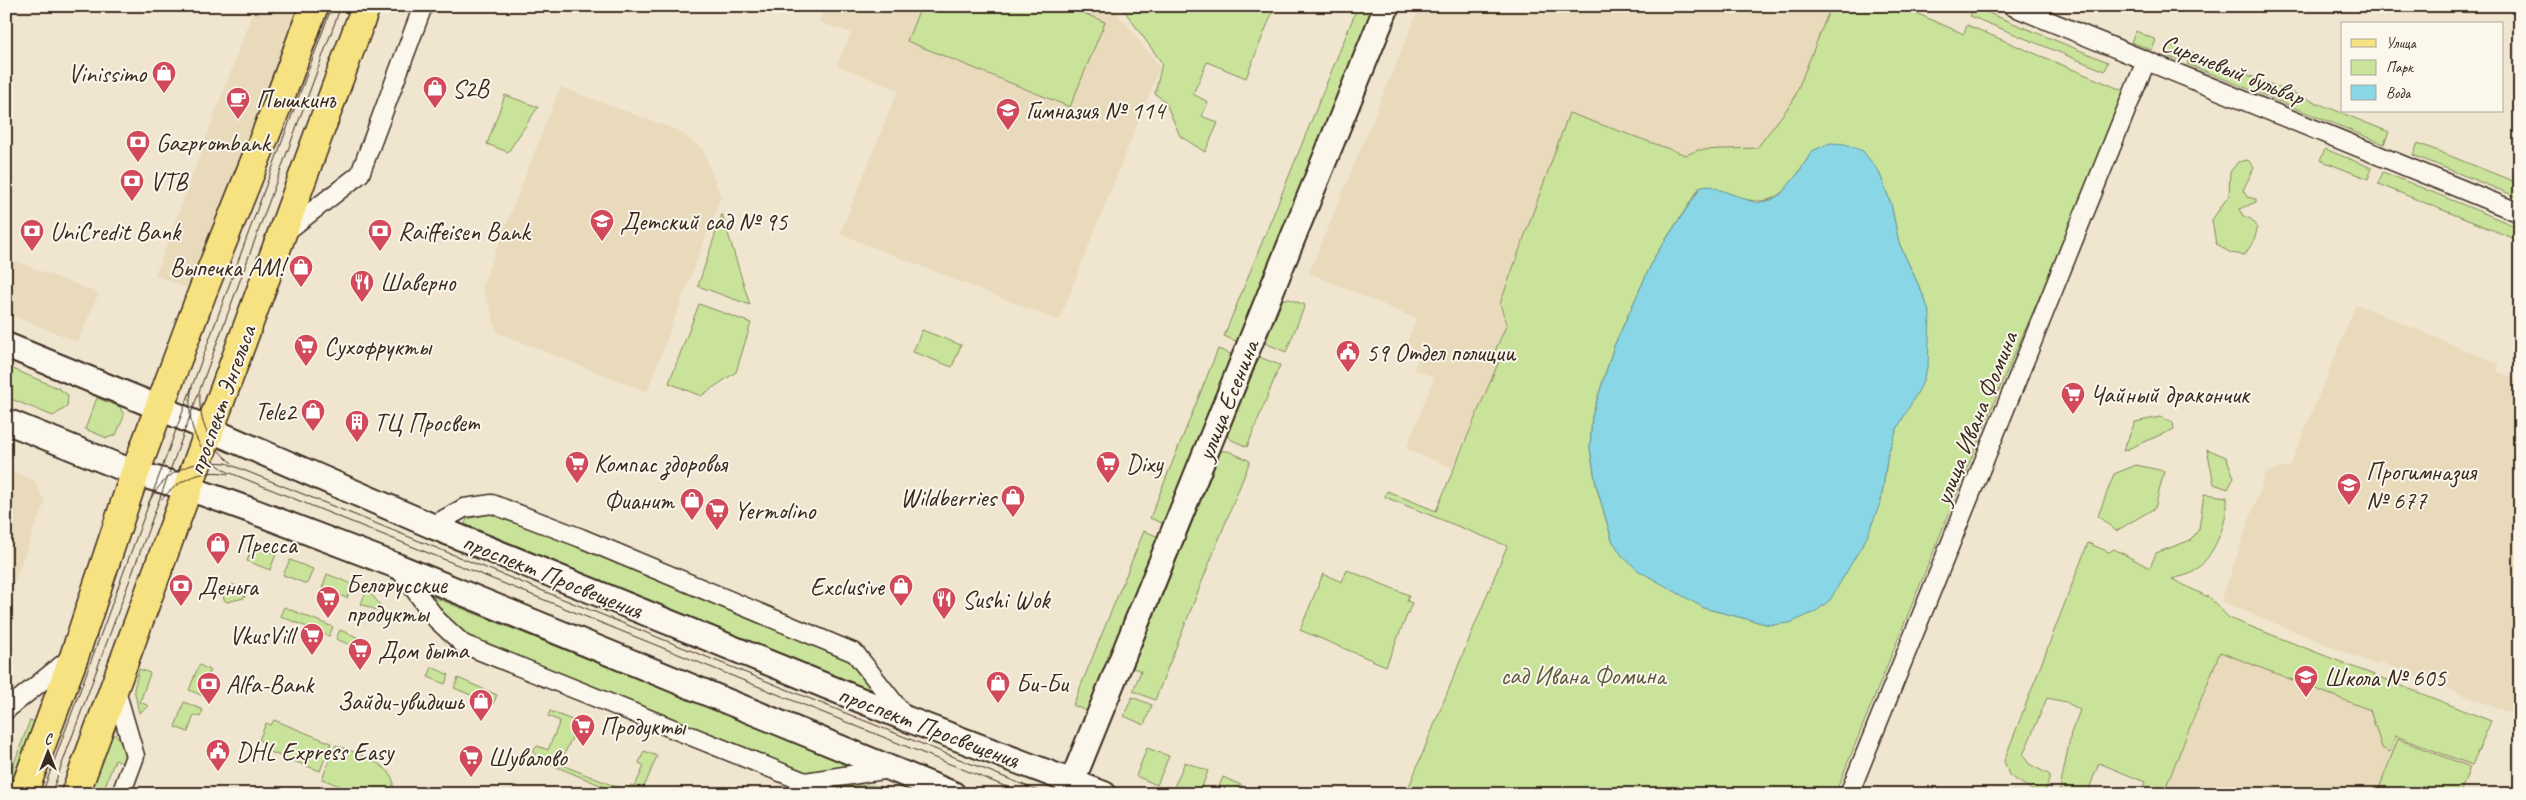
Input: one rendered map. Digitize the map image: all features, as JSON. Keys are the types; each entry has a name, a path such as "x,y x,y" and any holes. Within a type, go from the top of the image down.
{"main road":[{"path":"24,794 75,654 135,473 314,6"},
{"name":"проспект Энгельса","path":"75,794 366,6"},
{"name":"улица Есенина","path":"1070,787 1387,6"},
{"name":"проспект Просвещения","path":"6,345 210,429 432,526 1070,787 1104,794"},
{"name":"проспект Просвещения","path":"6,421 135,473 188,488 397,566 953,794"}],"street":[{"path":"281,236 360,174 423,6"},
{"name":"Сиреневый бульвар","path":"2012,6 2520,213"},
{"name":"улица Ивана Фомина","path":"1849,794 2146,61"},
{"path":"432,526 464,508 492,504 582,538 856,653 907,719"},
{"path":"397,566 437,620 463,644 805,782 892,768"},
{"path":"6,710 75,654"},
{"path":"115,686 135,756 121,794"}],"shaded area":[{"path":"255,6 300,6 239,173 187,288 155,275"},
{"name":"Гимназия № 114","path":"825,6 1112,6 1160,67 1059,321 840,234 898,90 837,65 851,33 819,22"},
{"path":"1420,6 1831,6 1793,101 1757,148 1698,150 1686,155 1569,113 1507,324 1493,358 1499,361 1452,468 1406,449 1434,378 1414,369 1420,353 1405,347 1416,319 1309,273"},
{"name":"Детский сад № 95","path":"560,87 677,130 702,148 721,197 647,392 498,333 482,286"},
{"path":"6,258 99,293 78,342 6,313"},
{"name":"Прогимназия № 677","path":"2356,304 2499,364 2497,371 2520,381 2520,717 2380,662 2378,666 2221,601 2266,472 2290,466"},
{"path":"6,469 34,480 45,502 6,602"},
{"name":"Школа № 605","path":"2205,631 2491,721 2460,794 2143,794"}],"green space":[{"path":"921,6 1066,6 1105,22 1070,107 907,41"},
{"path":"1121,6 1275,6 1246,78 1207,62 1193,94 1208,102 1202,116 1218,123 1205,152 1180,136 1165,101 1155,94 1162,63"},
{"path":"1358,6 1374,6 1238,342 1224,336"},
{"name":"сад Ивана Фомина","path":"1831,6 1900,6 1964,34 1967,25 2129,93 2004,378 1835,794 1406,794 1507,546 1385,497 1387,491 1436,511 1499,361 1492,358 1507,324 1500,304 1569,113 1686,155 1698,150 1757,148 1793,101","holes":["1812,151 1879,172 1891,204 1899,243 1925,299 1897,429 1888,453 1881,501 1770,625 1704,608 1612,540 1596,485 1590,448 1592,416 1614,346 1655,256 1700,187 1754,201 1766,200 1777,196 1788,187"]},
{"path":"1974,7 2108,62 2105,71 1970,16"},
{"path":"2136,31 2156,40 2152,50 2131,42"},
{"path":"2169,44 2182,50 2178,60 2164,55"},
{"path":"2191,52 2389,132 2384,144 2187,64"},
{"path":"505,95 538,107 508,152 487,144"},
{"path":"2418,143 2520,184 2520,198 2413,155"},
{"path":"2325,149 2372,168 2368,179 2320,160"},
{"path":"2248,160 2254,168 2243,190 2247,197 2256,199 2256,202 2240,209 2242,215 2256,224 2257,229 2244,255 2231,253 2216,244 2212,220 2229,195 2230,172 2238,162"},
{"path":"2383,172 2520,228 2520,241 2378,184"},
{"path":"722,214 750,305 698,286"},
{"path":"1283,299 1289,299 1305,305 1286,352 1265,343"},
{"path":"699,304 751,323 736,372 701,396 669,383"},
{"path":"922,330 961,345 952,367 913,352"},
{"path":"1218,349 1233,355 1164,524 1150,518"},
{"path":"1259,357 1280,365 1247,447 1227,436"},
{"path":"6,366 58,388 68,395 67,407 53,416 6,397"},
{"path":"97,398 120,407 124,416 116,435 107,438 85,429"},
{"path":"2160,417 2173,422 2174,429 2123,451 2135,422"},
{"path":"2207,449 2226,457 2234,477 2228,489 2214,484"},
{"path":"1221,451 1228,451 1250,461 1155,700 1133,691 1141,671 1133,668"},
{"path":"2136,465 2164,471 2155,508 2116,531 2098,516 2114,474"},
{"path":"2204,494 2227,497 2226,515 2220,536 2204,563 2188,574 2172,579 2210,598 2229,618 2491,721 2472,765 2396,736 2389,752 2382,748 2370,710 2220,652 2163,794 2141,794 2145,782 2099,763 2087,794 2059,794 2071,733 2080,710 2066,702 2047,698 2023,755 2029,764 2050,775 2045,794 2038,794 2009,775 2004,761 2088,543 2109,552 2114,549 2150,568 2156,553 2191,540 2199,529"},
{"path":"497,512 852,659 877,690 875,695 465,524 467,519"},
{"path":"1144,531 1159,537 1088,712 1073,705"},
{"path":"253,545 276,554 270,570 247,561"},
{"path":"290,560 313,569 307,584 283,575"},
{"path":"1347,570 1409,595 1407,601 1412,603 1386,666 1300,630 1323,574 1342,582"},
{"path":"327,574 352,584 347,598 322,589"},
{"path":"232,584 246,592 244,598 227,602 223,596"},
{"path":"367,589 381,606 379,611 361,604"},
{"path":"431,596 849,764 847,771 807,776 467,638 429,600"},
{"path":"284,607 333,627 329,636 280,616"},
{"path":"340,630 357,637 353,646 336,639"},
{"path":"199,665 210,670 203,688 210,691 208,698 189,690"},
{"path":"432,667 449,675 445,684 428,677"},
{"path":"139,669 150,673 140,702 149,706 139,713 134,689"},
{"path":"458,678 497,695 493,704 454,688"},
{"path":"1132,697 1152,705 1144,725 1124,716"},
{"path":"184,702 203,710 200,717 194,715 188,732 175,727"},
{"path":"550,711 579,723 562,759 564,760 562,765 619,788 617,792 540,760 534,753 534,749 538,746 548,750 560,721 548,716"},
{"path":"30,720 35,722 6,794 6,785"},
{"path":"274,720 331,743 320,771 262,749 265,743 259,740 266,723 271,725"},
{"path":"114,734 122,740 125,752 123,763 115,760 102,794 85,794 108,735"},
{"path":"2398,739 2470,767 2460,794 2377,794"},
{"path":"336,745 376,762 385,769 391,776 393,785 389,794 360,794 322,779"},
{"path":"1147,748 1169,756 1157,785 1136,776"},
{"path":"644,751 657,756 641,794 627,794 631,785 635,786 644,766 639,763"},
{"path":"1185,762 1208,771 1199,794 1172,792"},
{"path":"1223,777 1243,786 1240,794 1216,794"},
{"path":"861,785 877,786 904,794 814,794 815,792"}],"water":[{"path":"1830,143 1845,144 1863,151 1879,172 1891,204 1899,243 1925,299 1930,315 1928,365 1921,386 1897,429 1888,453 1881,501 1867,537 1830,600 1815,612 1790,623 1770,625 1704,608 1639,571 1622,556 1612,540 1596,485 1590,448 1592,416 1614,346 1655,256 1701,187 1710,186 1756,203 1771,200 1781,194 1800,171 1812,151"}],"tram line":[{"path":"42,794 332,6"},
{"path":"51,794 341,6"},
{"path":"192,387 190,413 195,436 208,456 228,472 1024,794"},
{"path":"200,394 201,414 207,433 217,449 232,463"},
{"path":"147,506 161,484 179,470 200,463 226,463 1046,794"},
{"path":"162,499 176,486 192,477 209,473 228,474"}],"place":[{"name":"Vinissimo","path":"164,94"},
{"name":"S2B","path":"435,109"},
{"name":"Пышкинъ","path":"238,120"},
{"name":"Гимназия № 114","path":"1008,131"},
{"name":"Gazprombank","path":"138,163"},
{"name":"VTB","path":"132,202"},
{"name":"Детский сад № 95","path":"602,242"},
{"name":"UniCredit Bank","path":"32,252"},
{"name":"Raiffeisen Bank","path":"380,252"},
{"name":"Выпечка АМ!","path":"301,288"},
{"name":"Шаверно","path":"362,303"},
{"name":"Сухофрукты","path":"306,367"},
{"name":"59 Отдел полиции","path":"1348,373"},
{"name":"Чайный дракончик","path":"2073,415"},
{"name":"Tele2","path":"313,432"},
{"name":"ТЦ Просвет","path":"357,443"},
{"name":"Компас здоровья","path":"577,484"},
{"name":"Dixy","path":"1108,484"},
{"name":"Прогимназия № 677","path":"2349,506"},
{"name":"Wildberries","path":"1013,518"},
{"name":"Фианит","path":"692,521"},
{"name":"Yermolino","path":"717,531"},
{"name":"Пресса","path":"218,565"},
{"name":"Деньга","path":"181,607"},
{"name":"Exclusive","path":"901,607"},
{"name":"Белорусские продукты","path":"328,619"},
{"name":"Sushi Wok","path":"944,620"},
{"name":"VkusVill","path":"312,656"},
{"name":"Дом быта","path":"360,671"},
{"name":"Школа № 605","path":"2306,698"},
{"name":"Би-Би","path":"998,704"},
{"name":"Alfa-Bank","path":"209,705"},
{"name":"Зайди-увидишь","path":"481,722"},
{"name":"Продукты","path":"583,747"},
{"name":"DHL Express Easy","path":"218,772"},
{"name":"Шувалово","path":"471,778"}]}
